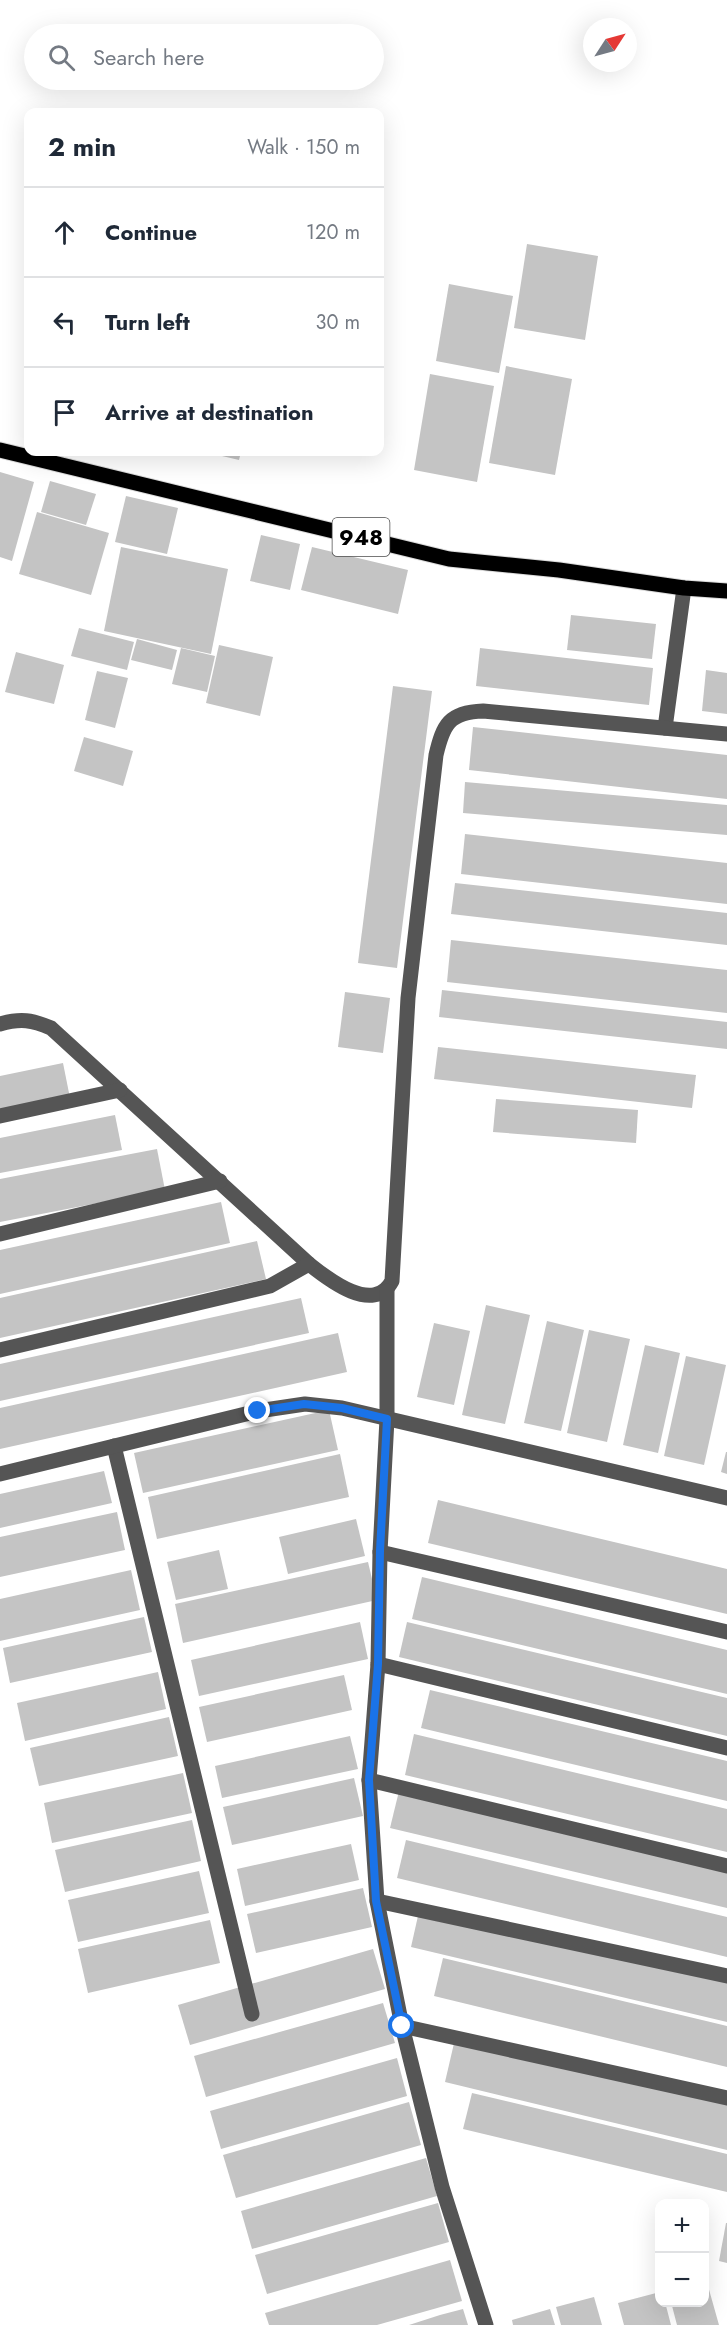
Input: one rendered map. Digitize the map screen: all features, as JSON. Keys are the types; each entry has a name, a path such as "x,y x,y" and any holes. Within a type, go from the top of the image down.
{"main road":[{"name":"948","path":"0,450 24,456"},
{"name":"948","path":"25,456 449,559 559,570 684,588 727,591"}],"street":[{"path":"665,728 684,588"},
{"path":"486,2325 442,2187 402,2026 376,1901 369,1780 378,1664 380,1551 387,1419 387,1291 392,1281 408,998 436,755 440,737 448,723 457,715 470,711 727,734"},
{"path":"0,1024 32,1020 51,1028 329,1280 366,1295 377,1295 387,1291"},
{"path":"0,1116 120,1090"},
{"path":"0,1233 220,1181"},
{"path":"0,1350 270,1286 309,1264"},
{"path":"0,1474 258,1411 304,1404 342,1408 727,1498"},
{"path":"114,1446 252,2014"},
{"path":"380,1551 727,1632"},
{"path":"378,1664 727,1748"},
{"path":"369,1780 727,1866"},
{"path":"376,1901 727,1976"},
{"path":"402,2026 727,2098"}],"building":[{"path":"527,244 598,256 585,340 514,328"},
{"path":"449,284 513,296 499,373 436,361"},
{"path":"506,366 572,379 555,475 489,463"},
{"path":"430,374 494,386 477,482 414,470"},
{"path":"222,456 240,456 239,460"},
{"path":"0,472 34,482 12,561 0,557"},
{"path":"50,481 96,494 86,525 41,512"},
{"path":"126,496 178,508 167,554 115,542"},
{"path":"37,512 109,533 91,595 19,574"},
{"path":"261,535 300,544 290,590 250,581"},
{"path":"121,547 228,569 211,654 104,631"},
{"path":"312,547 408,570 398,614 301,590"},
{"path":"571,615 656,624 652,659 567,650"},
{"path":"79,628 134,642 127,670 71,656"},
{"path":"137,639 177,650 172,670 131,660"},
{"path":"219,645 273,657 260,716 206,703"},
{"path":"181,648 215,656 207,692 172,684"},
{"path":"480,648 653,668 649,705 476,686"},
{"path":"16,652 64,665 54,704 5,692"},
{"path":"706,670 727,673 727,714 702,711"},
{"path":"97,671 128,678 115,728 85,720"},
{"path":"393,686 432,691 397,968 358,963"},
{"path":"473,727 727,755 727,799 469,770"},
{"path":"84,737 133,751 123,786 74,771"},
{"path":"465,782 727,805 727,835 463,813"},
{"path":"465,834 727,863 727,904 461,874"},
{"path":"455,883 727,913 727,945 451,914"},
{"path":"451,940 727,970 727,1013 447,982"},
{"path":"442,990 727,1022 727,1049 439,1017"},
{"path":"345,992 390,998 383,1053 338,1047"},
{"path":"438,1047 696,1075 692,1108 434,1079"},
{"path":"63,1063 70,1098 0,1111 0,1076"},
{"path":"496,1099 638,1110 636,1143 493,1132"},
{"path":"115,1115 122,1150 0,1173 0,1138"},
{"path":"157,1149 165,1190 0,1222 0,1179"},
{"path":"221,1202 230,1243 0,1294 0,1250"},
{"path":"257,1241 266,1279 0,1338 0,1298"},
{"path":"301,1298 309,1333 0,1401 0,1364"},
{"path":"486,1305 530,1315 505,1424 462,1415"},
{"path":"547,1321 584,1330 561,1431 524,1423"},
{"path":"434,1323 470,1331 454,1405 417,1397"},
{"path":"589,1330 630,1339 607,1442 567,1433"},
{"path":"338,1333 347,1372 0,1449 0,1408"},
{"path":"645,1345 680,1353 658,1453 623,1445"},
{"path":"686,1356 726,1365 704,1465 664,1456"},
{"path":"329,1410 338,1450 143,1493 134,1453"},
{"path":"727,1452 727,1474 721,1472"},
{"path":"340,1454 349,1497 157,1539 148,1497"},
{"path":"104,1471 112,1503 0,1528 0,1494"},
{"path":"438,1500 727,1569 727,1614 428,1543"},
{"path":"117,1512 125,1550 0,1577 0,1537"},
{"path":"356,1519 365,1556 288,1574 279,1537"},
{"path":"219,1550 228,1589 176,1600 167,1562"},
{"path":"368,1562 377,1600 183,1643 175,1604"},
{"path":"131,1570 140,1610 0,1641 0,1599"},
{"path":"422,1577 727,1650 727,1694 412,1619"},
{"path":"144,1617 152,1652 10,1683 3,1648"},
{"path":"360,1622 368,1659 199,1696 191,1660"},
{"path":"407,1622 727,1698 727,1736 399,1657"},
{"path":"158,1672 166,1709 25,1741 17,1703"},
{"path":"344,1675 352,1710 207,1742 199,1707"},
{"path":"430,1690 727,1761 727,1801 421,1728"},
{"path":"169,1717 178,1756 39,1786 30,1748"},
{"path":"414,1734 727,1809 727,1852 405,1775"},
{"path":"350,1736 358,1769 222,1798 215,1766"},
{"path":"183,1773 192,1813 52,1843 44,1803"},
{"path":"354,1778 363,1816 232,1845 223,1807"},
{"path":"399,1791 727,1870 727,1908 390,1828"},
{"path":"192,1820 201,1861 65,1892 55,1850"},
{"path":"406,1840 727,1917 727,1957 397,1878"},
{"path":"351,1844 359,1880 245,1906 237,1869"},
{"path":"199,1871 209,1913 78,1942 68,1900"},
{"path":"363,1888 372,1927 256,1953 247,1914"},
{"path":"420,1907 727,1980 727,2022 411,1947"},
{"path":"210,1920 220,1963 88,1993 78,1949"},
{"path":"373,1949 385,1989 190,2045 178,2005"},
{"path":"443,1958 727,2026 727,2067 434,1996"},
{"path":"383,2003 395,2043 206,2097 194,2056"},
{"path":"455,2039 727,2105 727,2150 445,2082"},
{"path":"397,2058 407,2096 221,2149 210,2111"},
{"path":"472,2093 727,2154 727,2192 463,2129"},
{"path":"409,2102 421,2145 236,2198 223,2155"},
{"path":"426,2158 437,2196 252,2249 241,2211"},
{"path":"438,2203 449,2242 267,2294 255,2255"},
{"path":"727,2223 727,2263 719,2261"},
{"path":"450,2260 462,2301 377,2325 269,2325 265,2313"},
{"path":"709,2290 719,2325 677,2325 672,2307 709,2307"},
{"path":"655,2293 655,2307 666,2307 671,2325 624,2325 618,2303"},
{"path":"594,2297 602,2325 561,2325 556,2307"},
{"path":"463,2309 468,2325 409,2325 440,2315"},
{"path":"550,2309 555,2325 513,2325 512,2320"}],"route":[{"path":"258,1411 304,1404 342,1408 387,1419 380,1551 378,1664 369,1780 376,1901 402,2026"}]}
